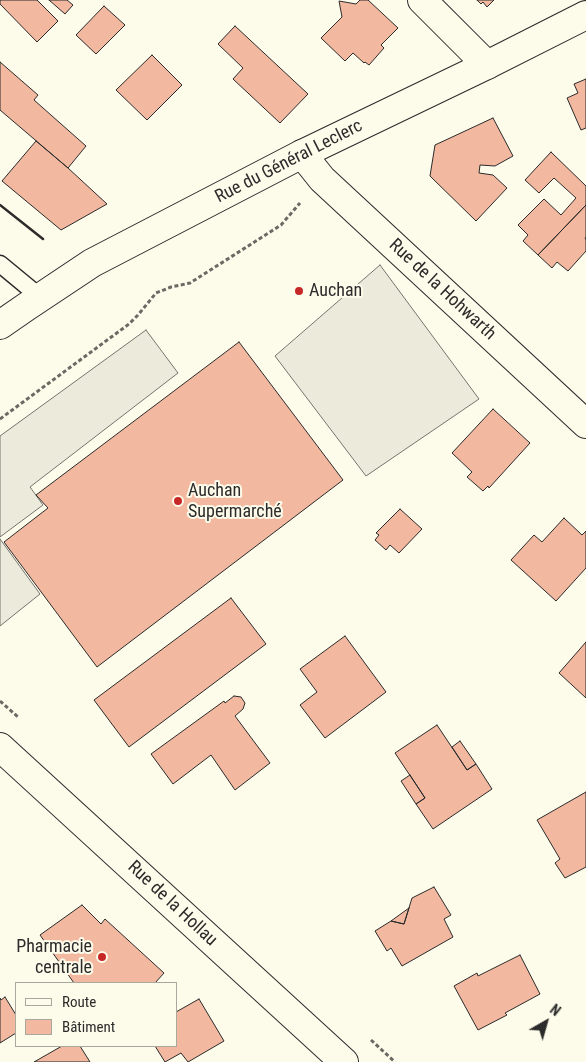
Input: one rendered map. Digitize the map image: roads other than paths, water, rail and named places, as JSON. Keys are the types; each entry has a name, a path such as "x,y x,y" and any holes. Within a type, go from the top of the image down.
{"street":[{"path":"422,0 487,65"},
{"name":"Rue du Général Leclerc","path":"0,325 92,264 302,154 586,15"},
{"name":"Rue de la Hohwarth","path":"302,154 322,179 586,424"},
{"name":"Rue de la Hollau","path":"0,747 344,1062"}],"lane":[{"path":"0,264 40,297"}],"place":[{"name":"Auchan","path":"299,291"},
{"name":"Auchan Supermarché","path":"178,501"},
{"name":"Pharmacie centrale","path":"102,957"}]}
